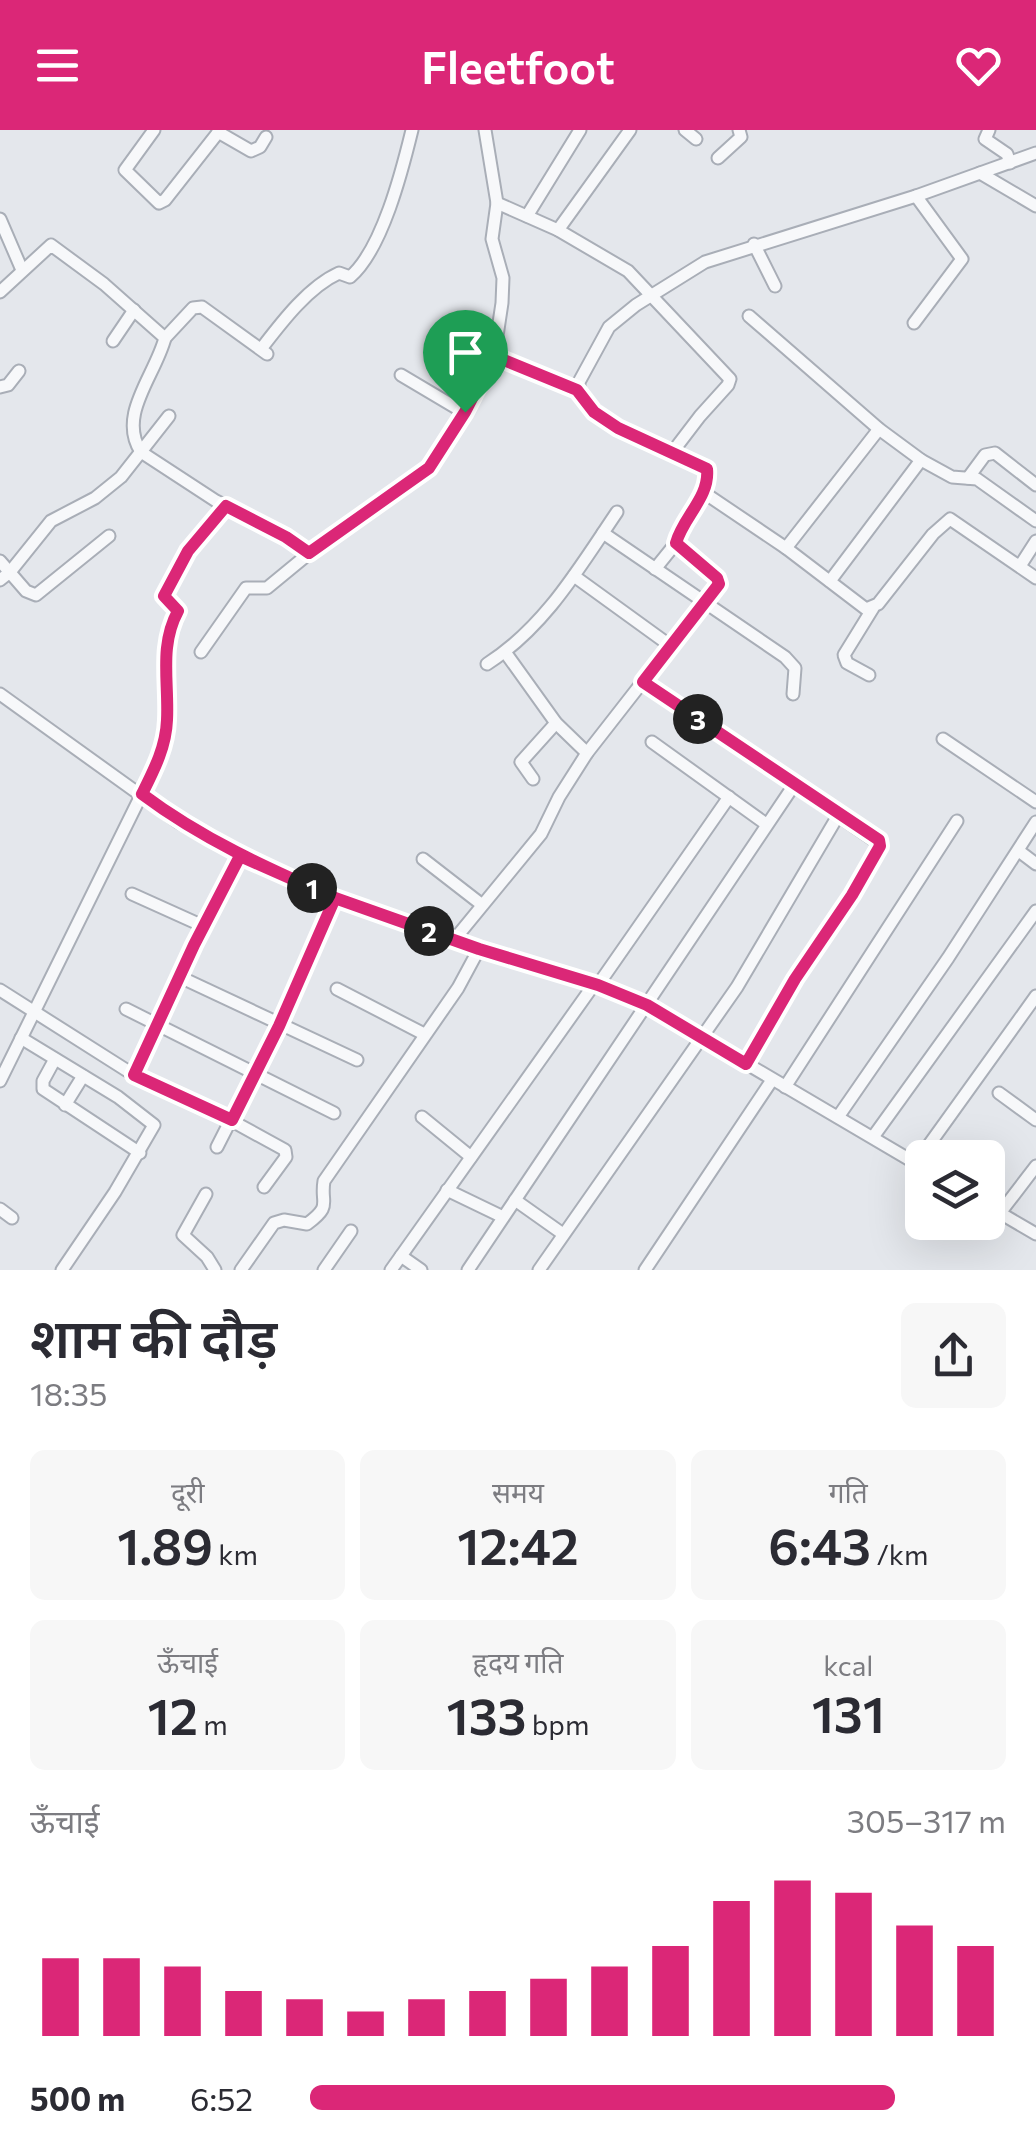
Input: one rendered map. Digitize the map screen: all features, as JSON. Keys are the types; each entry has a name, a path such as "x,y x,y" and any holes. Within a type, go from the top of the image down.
{"street":[{"path":"154,130 125,170 159,202 175,188 219,131 251,151 266,138"},
{"path":"309,553 140,452 131,421 165,338 198,306 264,352 290,312 329,278 339,273 350,277 356,272 370,252 393,200 412,130"},
{"path":"201,652 242,591 248,587 266,588 429,468 465,412 494,356 504,291 492,239 496,203 486,130"},
{"path":"527,216 580,130"},
{"path":"558,230 630,130"},
{"path":"686,130 696,139"},
{"path":"718,158 741,138 738,130"},
{"path":"989,130 985,140 1006,154 1010,163"},
{"path":"577,390 609,327 649,296 705,262 916,196 1036,153"},
{"path":"980,173 1036,206"},
{"path":"914,323 962,258 916,196"},
{"path":"496,203 558,230 618,264 730,379 671,454"},
{"path":"0,219 22,270"},
{"path":"754,244 774,286"},
{"path":"0,292 47,246 55,246 165,338"},
{"path":"112,341 134,310"},
{"path":"749,316 879,429 921,460 946,474 983,483 1036,521"},
{"path":"494,356 577,390 594,412 707,469 703,492 676,543 655,568"},
{"path":"0,387 8,385 19,371"},
{"path":"401,375 465,412"},
{"path":"5,576 42,529 95,498 121,476 169,416"},
{"path":"786,548 879,429"},
{"path":"968,478 985,455 995,453 1036,485"},
{"path":"830,581 921,460"},
{"path":"703,492 866,609 873,608"},
{"path":"0,1081 22,1038 28,1006 160,757 168,719 167,641 170,624 178,611 164,596 188,551 226,506"},
{"path":"488,664 530,631 574,576 617,512"},
{"path":"869,675 847,663 844,656 873,608 950,518 1036,578"},
{"path":"603,532 792,662 793,694"},
{"path":"0,561 5,576 36,595 110,536"},
{"path":"1020,566 1036,541"},
{"path":"454,940 541,834 586,754 719,581 676,543"},
{"path":"574,576 672,647"},
{"path":"505,652 556,723 586,754"},
{"path":"643,682 879,840 880,846 852,895 795,979 746,1064"},
{"path":"0,694 178,822 240,856 335,898 479,949 596,984 647,1005 905,1157"},
{"path":"532,779 521,762 556,723"},
{"path":"943,739 1036,802"},
{"path":"652,742 766,824"},
{"path":"468,1270 794,785"},
{"path":"391,1270 729,797"},
{"path":"538,1270 737,987 839,814"},
{"path":"785,1087 957,821"},
{"path":"838,1117 1036,822"},
{"path":"1019,851 1036,864"},
{"path":"134,1075 240,856"},
{"path":"424,859 481,904"},
{"path":"132,894 204,926"},
{"path":"217,1146 279,1026 335,898"},
{"path":"873,1136 1036,911"},
{"path":"241,1270 274,1223 284,1220 307,1224 322,1210 326,1202 324,1181 458,988 479,949"},
{"path":"180,977 357,1060"},
{"path":"337,989 424,1034"},
{"path":"0,990 134,1075 232,1120 287,1153 264,1187"},
{"path":"937,1140 1036,996"},
{"path":"126,1009 334,1113"},
{"path":"22,1038 153,1122 154,1128 140,1152 62,1270"},
{"path":"55,1058 43,1081 43,1090 140,1152"},
{"path":"65,1106 83,1076"},
{"path":"645,1270 772,1080"},
{"path":"998,1093 1036,1120"},
{"path":"422,1117 470,1157"},
{"path":"1005,1206 1036,1166"},
{"path":"447,1190 503,1217"},
{"path":"206,1194 183,1234 216,1270"},
{"path":"515,1200 563,1234"},
{"path":"0,1210 12,1218"},
{"path":"1005,1216 1036,1234"},
{"path":"324,1270 350,1231"},
{"path":"401,1256 421,1270"}],"route":[{"path":"465,412 429,468 309,553 226,506 196,539 164,596 178,611 170,624 167,641 168,719 160,757 142,794 178,822 240,856 335,898 279,1026 232,1120 134,1075 240,856 335,898 479,949 598,985 647,1005 746,1064 880,846 879,840 643,682 719,584 676,543 703,492 707,469 618,428 594,412 577,390 494,356 465,412"}]}
